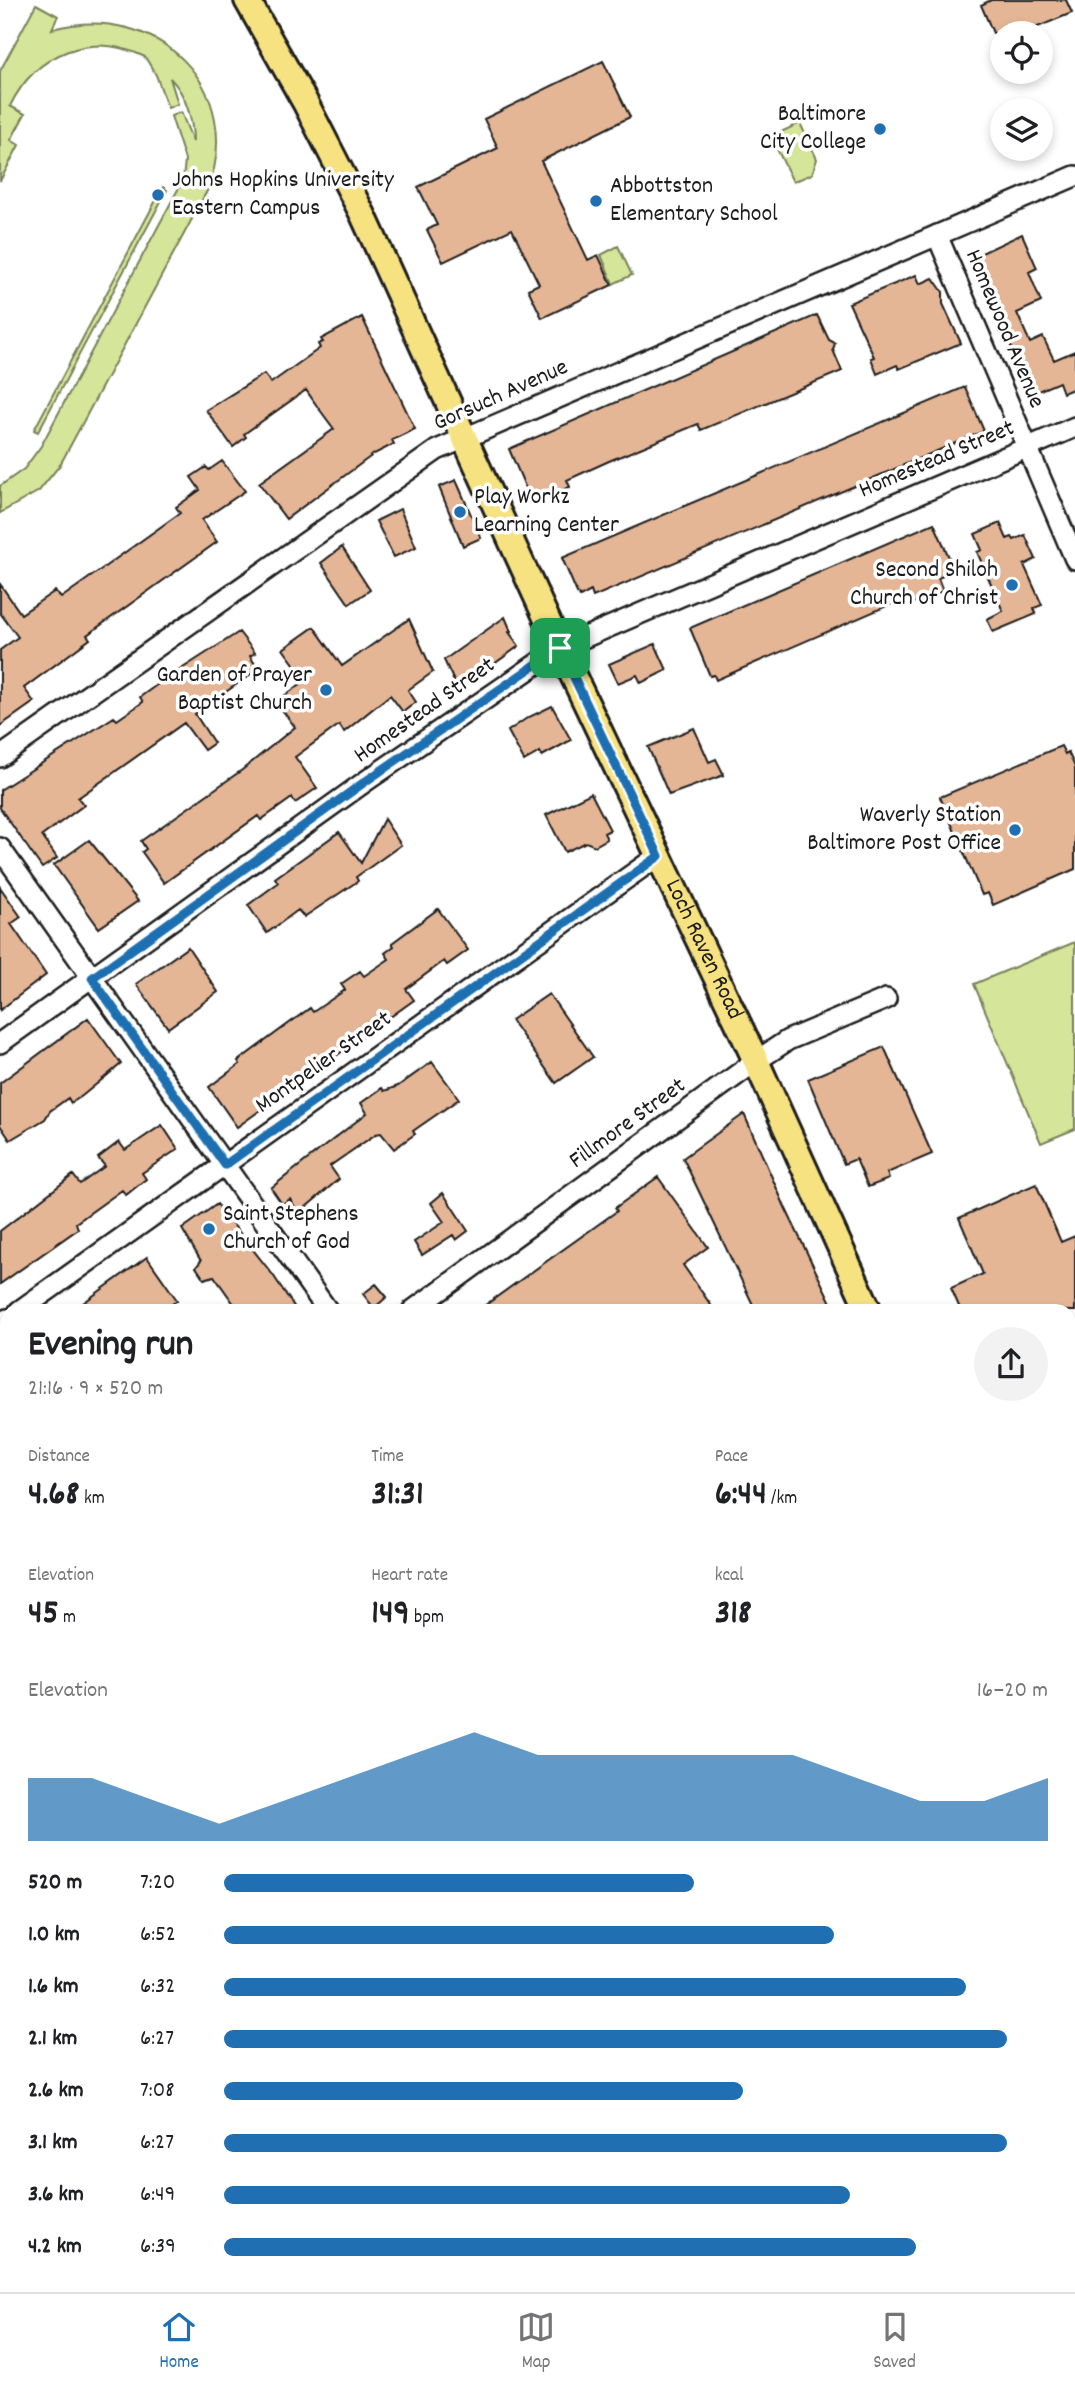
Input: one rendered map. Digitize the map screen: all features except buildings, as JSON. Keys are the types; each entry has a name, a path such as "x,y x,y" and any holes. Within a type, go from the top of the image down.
{"main road":[{"name":"Loch Raven Road","path":"247,0 337,163 466,437 560,648 756,1061 866,1304"}],"street":[{"name":"Gorsuch Avenue","path":"0,757 402,472 437,450 1075,176"},
{"name":"Homewood Avenue","path":"937,235 1075,559"},
{"name":"Homestead Street","path":"0,1043 366,781 560,648 1075,427"},
{"path":"0,848 323,1304"},
{"name":"Montpelier Street","path":"29,1304 659,856"},
{"name":"Fillmore Street","path":"422,1304 756,1061 788,1040 886,999"}],"green space":[{"path":"36,4 58,16 52,29 90,23 126,28 158,41 184,61 204,87 215,119 216,154 207,191 60,465 39,491 0,513 0,486 24,469 41,446 183,180 185,160 171,116 181,112 193,142 188,108 170,78 178,104 168,108 156,75 145,57 125,49 85,47 50,60 34,72 21,88 10,106 25,114 11,140 19,145 0,181 0,71"},
{"path":"800,123 817,159 812,174 793,182 776,147 781,132"},
{"path":"163,187 167,190 38,432 34,430"},
{"path":"618,246 632,275 613,284 601,255"},
{"path":"1075,942 1075,1129 1041,1143 974,984"}],"place":[{"name":"Baltimore City College","path":"880,129"},
{"name":"Johns Hopkins University Eastern Campus","path":"158,195"},
{"name":"Abbottston Elementary School","path":"596,201"},
{"name":"Play Workz Learning Center","path":"460,512"},
{"name":"Second Shiloh Church of Christ","path":"1012,585"},
{"name":"Garden of Prayer Baptist Church","path":"326,690"},
{"name":"Waverly Station Baltimore Post Office","path":"1015,830"},
{"name":"Saint Stephens Church of God","path":"209,1229"}],"route":[{"path":"560,648 659,856 225,1165 92,978 366,781 560,648"}]}
